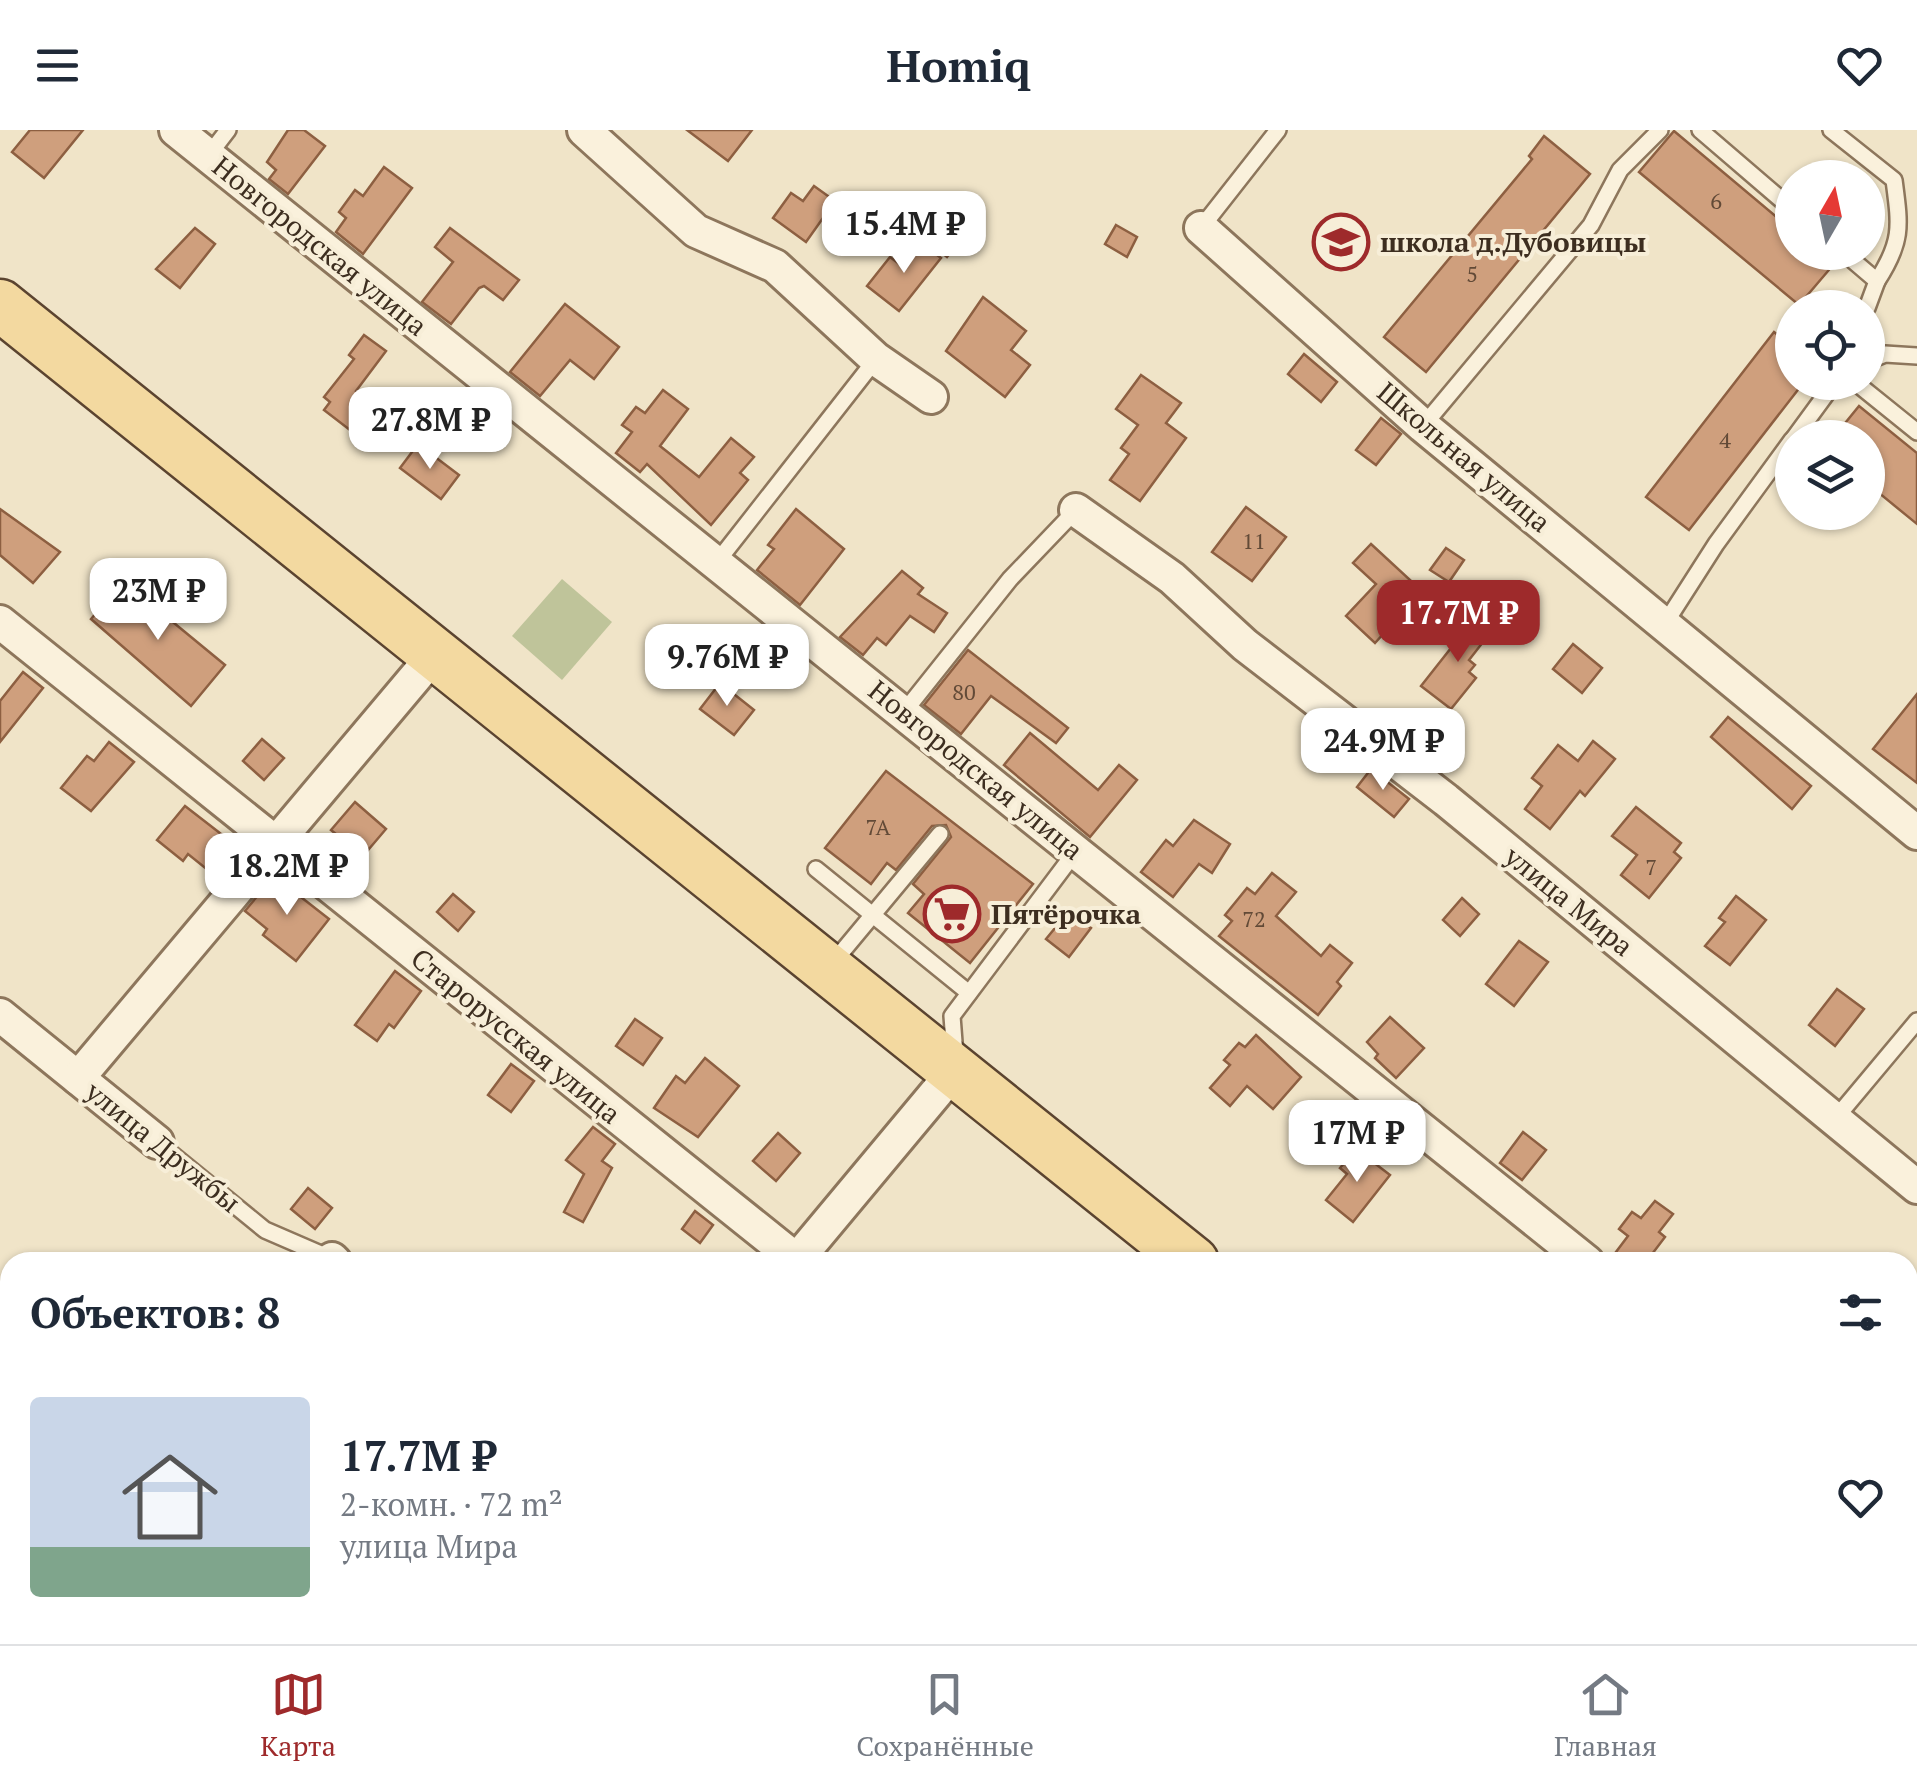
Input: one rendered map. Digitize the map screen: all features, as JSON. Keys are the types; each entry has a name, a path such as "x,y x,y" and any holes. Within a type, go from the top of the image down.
{"main road":[{"path":"0,305 1181,1252"}],"street":[{"name":"Новгородская улица","path":"176,130 1575,1252"},
{"path":"584,130 696,231 776,266 876,359 931,397"},
{"name":"Школьная улица","path":"1200,228 1423,426 1916,829"},
{"name":"улица Мира","path":"1076,510 1172,578 1245,645 1446,800 1917,1188"},
{"name":"Старорусская улица","path":"0,622 785,1252"},
{"path":"78,1078 435,654"},
{"name":"улица Дружбы","path":"0,1015 157,1142"},
{"path":"805,1252 956,1070"}],"lane":[{"path":"208,156 228,130"},
{"path":"1200,228 1278,130"},
{"path":"1423,426 1591,225 1620,170 1660,130"},
{"path":"1700,130 1775,195"},
{"path":"1830,130 1894,180 1901,229 1894,255 1874,290"},
{"path":"1863,270 1877,282"},
{"path":"1885,354 1917,356"},
{"path":"717,562 876,359"},
{"path":"1877,400 1917,432"},
{"path":"1666,622 1775,465"},
{"path":"904,712 1010,578 1076,510"},
{"path":"828,968 940,834"},
{"path":"956,1070 952,1016 1076,851"},
{"path":"816,869 969,993"},
{"path":"1834,1119 1917,1021"},
{"name":"улица Дружбы","path":"157,1142 265,1230 313,1252"}],"green space":[{"path":"562,579 612,622 562,680 512,636"}],"building":[{"path":"30,130 83,130 44,178 12,152"},
{"path":"288,130 304,130 325,146 288,194 269,179 276,170 267,162"},
{"path":"687,130 752,130 728,161"},
{"path":"1674,131 1775,216 1775,270 1829,270 1812,290 1781,290 1639,172"},
{"path":"1544,136 1590,174 1426,372 1384,337 1532,159 1529,156"},
{"path":"384,167 412,188 363,254 336,232 346,218 339,212 355,190 363,196"},
{"path":"814,186 835,201 806,242 773,218 791,193 803,201"},
{"path":"950,216 968,231 947,257 929,242"},
{"path":"1116,225 1137,237 1127,257 1105,244"},
{"path":"195,228 215,244 180,288 156,269"},
{"path":"450,228 519,280 503,300 484,286 479,288 451,324 422,302 453,262 435,247"},
{"path":"920,242 941,258 899,311 867,286 890,257 902,266"},
{"path":"983,297 1026,331 1011,350 1030,365 1005,397 946,351"},
{"path":"565,304 619,347 594,379 570,360 540,396 510,372"},
{"path":"1775,333 1775,400 1790,400 1689,530 1646,497"},
{"path":"364,335 386,351 356,391 384,412 363,440 324,410 330,402 324,397 354,359 349,355"},
{"path":"1304,354 1337,382 1321,402 1288,374"},
{"path":"1141,375 1181,403 1166,423 1186,438 1140,501 1110,480 1129,454 1121,448 1138,425 1116,409"},
{"path":"663,390 688,409 660,446 699,477 731,438 754,457 740,473 748,480 711,525 647,464 640,472 616,453 632,432 622,425 636,407 645,413"},
{"path":"1859,406 1876,420 1848,420"},
{"path":"1381,418 1401,434 1376,465 1356,450"},
{"path":"1885,427 1917,453 1917,524 1885,498"},
{"path":"418,444 459,475 441,499 400,468"},
{"path":"1246,507 1286,537 1252,581 1212,552"},
{"path":"0,509 60,552 33,583 0,555"},
{"path":"796,509 844,549 800,605 757,570 774,549 768,545"},
{"path":"1371,544 1422,591 1375,643 1346,616 1376,584 1353,563"},
{"path":"1446,548 1464,560 1449,582 1430,570"},
{"path":"902,571 923,588 918,594 947,613 934,632 910,616 886,645 877,638 863,655 840,637"},
{"path":"123,581 225,665 191,706 91,619"},
{"path":"1477,615 1494,628 1469,660 1475,665 1469,672 1476,678 1451,709 1421,686"},
{"path":"1573,644 1602,668 1582,693 1553,669"},
{"path":"968,650 1068,728 1056,743 991,696 961,734 924,705"},
{"path":"23,672 43,688 0,742 0,701"},
{"path":"720,683 754,710 734,735 700,709"},
{"path":"1917,694 1917,783 1873,749"},
{"path":"1728,717 1811,786 1792,809 1711,737"},
{"path":"1030,733 1098,790 1119,765 1137,780 1090,837 1004,765"},
{"path":"262,739 284,758 264,780 243,761"},
{"path":"1593,741 1615,759 1585,796 1580,791 1550,829 1525,809 1542,786 1532,778 1558,745 1578,761"},
{"path":"109,742 134,762 91,811 61,788 87,756 94,761"},
{"path":"1371,769 1409,799 1394,817 1357,787"},
{"path":"886,771 1033,884 970,963 908,913 924,894 913,884 951,837 946,825 932,826 896,870 887,863 871,884 825,848"},
{"path":"355,802 386,829 363,856 331,830"},
{"path":"185,806 243,851 219,879 188,854 183,861 157,840"},
{"path":"1636,807 1681,843 1674,852 1681,858 1649,898 1621,875 1637,855 1612,836"},
{"path":"1194,820 1230,844 1212,873 1199,864 1173,897 1141,872 1166,840 1173,846"},
{"path":"1272,873 1296,892 1276,916 1321,956 1330,945 1352,963 1337,982 1341,986 1318,1015 1219,936 1232,921 1225,915 1247,888 1255,894"},
{"path":"274,876 329,919 296,961 263,935 267,929 245,911"},
{"path":"453,894 474,912 458,931 437,912"},
{"path":"1736,896 1766,920 1730,965 1705,946 1725,922 1719,918"},
{"path":"1462,898 1479,914 1460,936 1443,920"},
{"path":"1069,911 1091,928 1069,957 1046,939"},
{"path":"1519,941 1548,962 1514,1006 1486,984"},
{"path":"395,971 421,991 394,1028 389,1024 377,1041 355,1025"},
{"path":"1837,989 1864,1009 1835,1046 1809,1025"},
{"path":"1390,1017 1424,1048 1396,1078 1375,1058 1378,1054 1367,1042"},
{"path":"635,1019 662,1038 643,1065 616,1046"},
{"path":"1256,1035 1301,1077 1273,1109 1247,1086 1230,1106 1210,1088 1230,1065 1224,1060 1239,1043 1245,1047"},
{"path":"705,1058 739,1086 698,1137 654,1108 676,1076 685,1083"},
{"path":"511,1064 534,1081 511,1112 488,1095"},
{"path":"593,1127 615,1144 602,1161 612,1168 583,1222 564,1212 584,1174 566,1160"},
{"path":"1523,1132 1546,1150 1522,1180 1500,1163"},
{"path":"778,1133 800,1153 776,1181 753,1161"},
{"path":"1356,1149 1390,1175 1353,1222 1326,1200 1347,1174 1340,1168"},
{"path":"308,1188 332,1208 315,1229 291,1209"},
{"path":"1655,1201 1673,1214 1659,1232 1665,1237 1654,1252 1616,1252 1628,1236 1619,1229 1632,1212 1641,1218"},
{"path":"695,1211 713,1225 700,1243 682,1229"}],"place":[{"name":"школа д.Дубовицы","path":"1341,242"},
{"name":"Пятёрочка","path":"952,914"}]}
